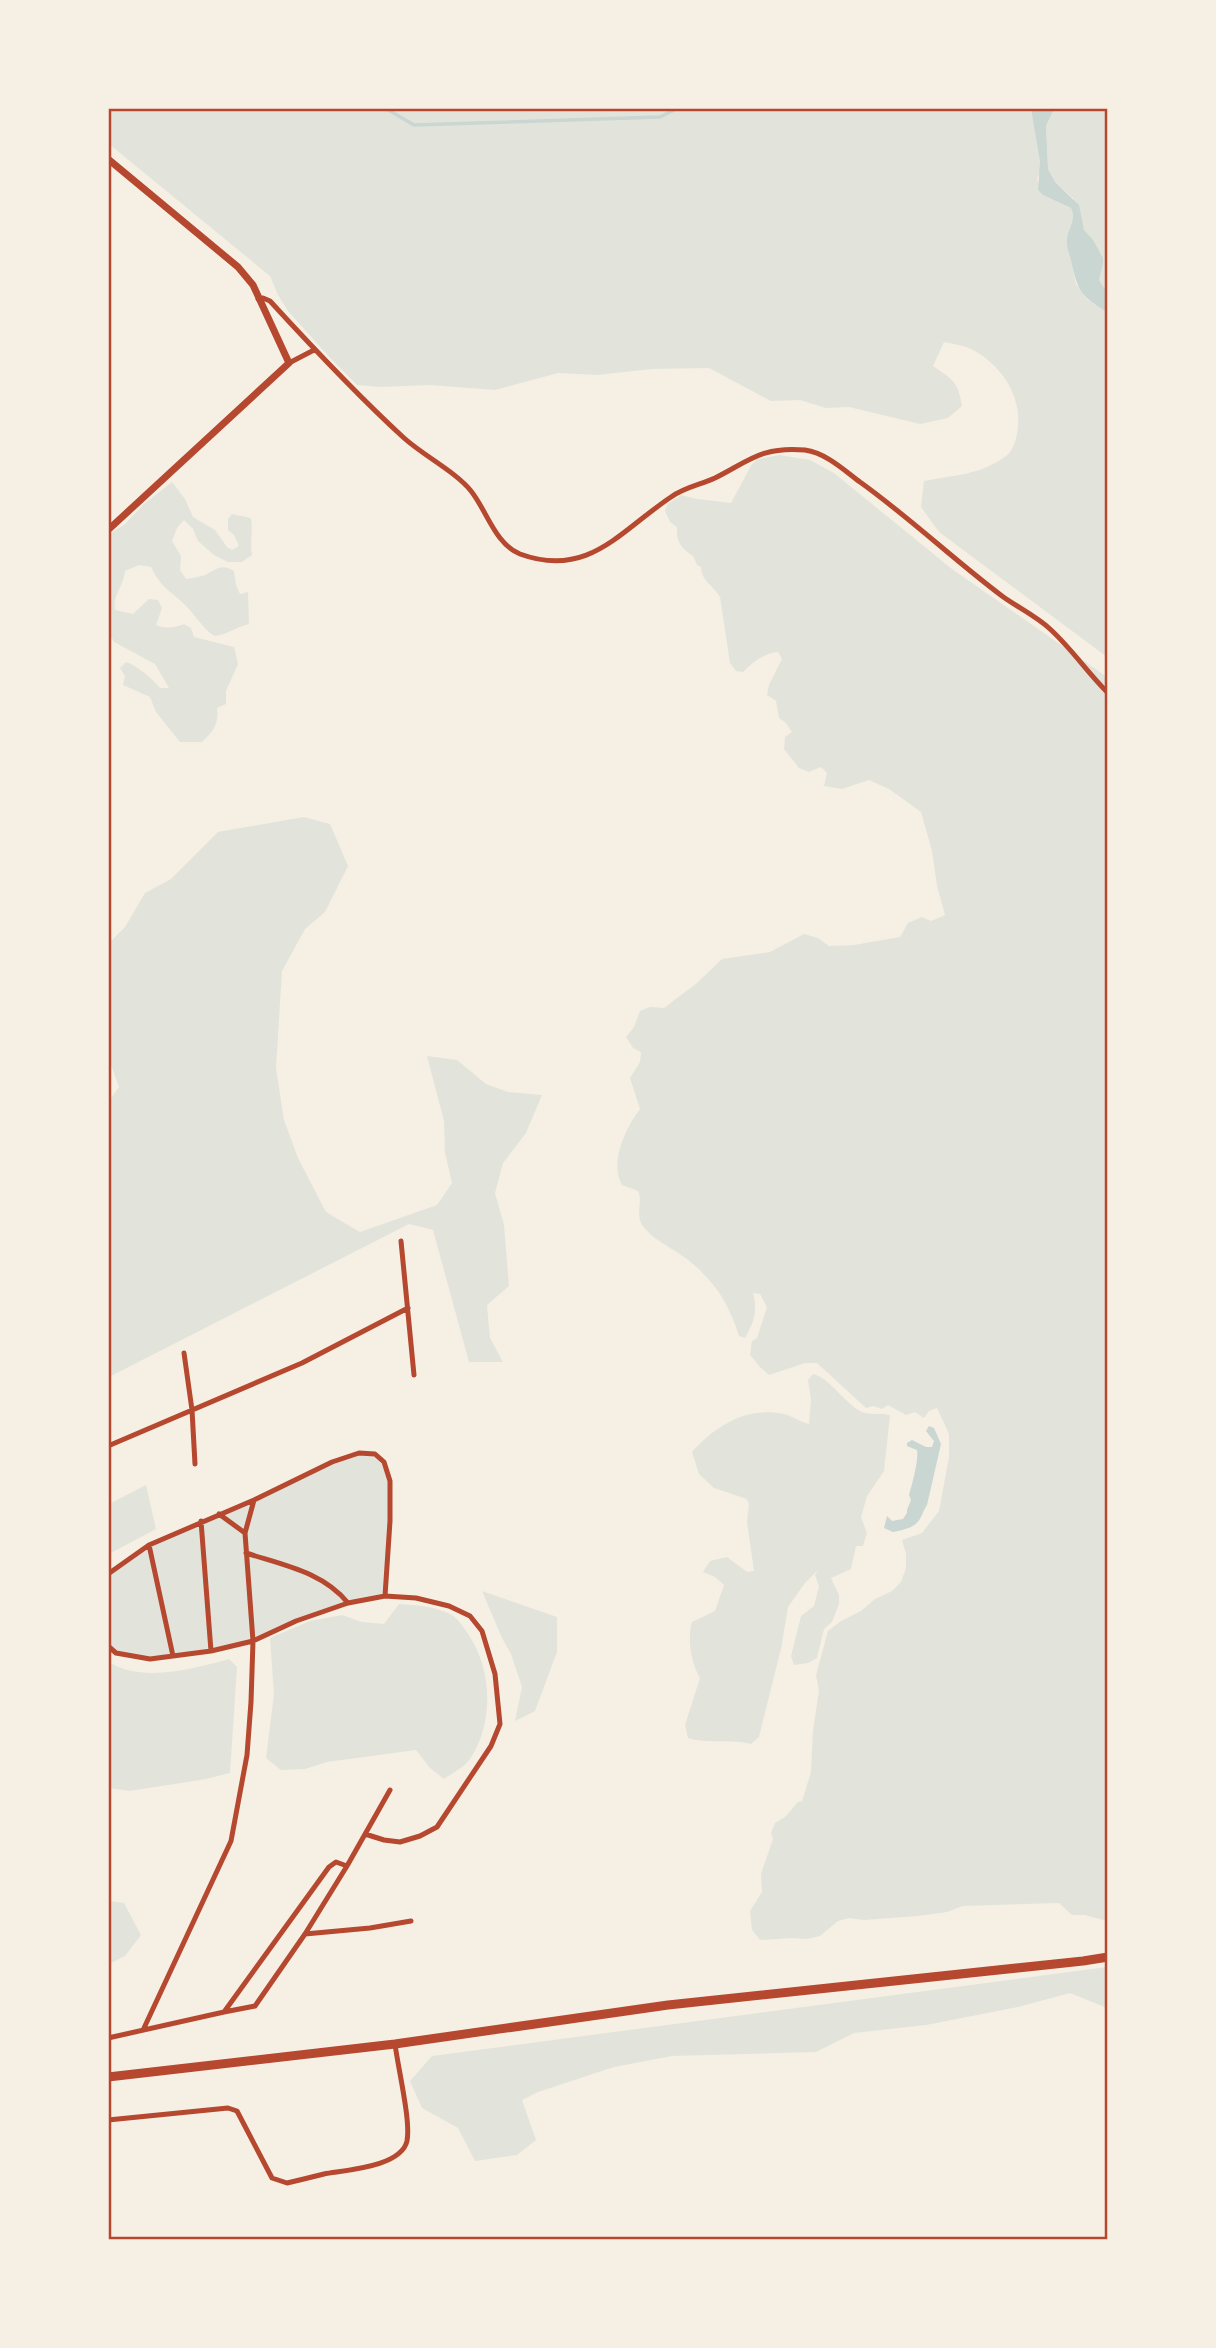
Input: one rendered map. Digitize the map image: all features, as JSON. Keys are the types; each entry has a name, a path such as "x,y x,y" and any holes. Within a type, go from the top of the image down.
{"highway":[{"path":"108,2077 395,2044 668,2005 1108,1957"}],"street":[{"path":"108,159 238,267 253,285 289,363"},
{"path":"258,299 270,301 314,350 406,440 471,491 506,544 517,553 566,562 587,555 612,542 684,488 714,478 755,455 806,450 828,458 901,512 1003,596 1048,627 1108,692"},
{"path":"108,530 289,363 314,350"},
{"path":"401,1241 414,1375"},
{"path":"108,1446 302,1363 408,1308"},
{"path":"184,1353 192,1410 195,1464"},
{"path":"108,1574 149,1545 254,1500 332,1462 359,1453 375,1454 384,1462 390,1481 385,1596"},
{"path":"144,2028 231,1841 247,1755 253,1641 245,1533 254,1500"},
{"path":"219,1514 245,1533"},
{"path":"201,1521 211,1651"},
{"path":"149,1545 173,1656"},
{"path":"246,1553 304,1571 327,1583 348,1603"},
{"path":"108,1647 116,1653 150,1659 211,1651 253,1641 296,1621 348,1603 385,1596 416,1598 449,1605 470,1616 482,1631 495,1674 500,1724 491,1745 437,1827 400,1842 365,1834"},
{"path":"108,2038 254,2006 305,1934 390,1790"},
{"path":"224,2012 329,1867 336,1862 346,1866"},
{"path":"305,1934 411,1921"},
{"path":"108,2120 228,2108 237,2111 272,2179 279,2182 287,2183 371,2166 396,2157 407,2141 408,2125 395,2044"}],"shaded area":[{"path":"108,109 1031,109 1040,162 1037,179 1043,195 1071,208 1074,216 1067,244 1076,284 1088,300 1107,312 1107,657 939,532 921,507 924,481 987,467 1006,456 1015,443 1018,415 1013,393 994,365 975,351 944,342 933,366 954,382 962,406 948,418 920,424 849,407 826,408 800,400 771,401 709,368 652,369 597,375 558,373 495,390 430,385 357,385 288,311 270,276 109,144"},
{"path":"1031,109 1054,109 1046,126 1048,169 1055,182 1079,205 1084,230 1103,258 1099,280 1107,292 1107,312 1086,297 1076,280 1067,243 1073,220 1071,208 1038,190 1040,162"},
{"path":"1054,109 1107,109 1107,292 1099,280 1103,258 1084,230 1074,199 1055,182 1048,169 1046,126"},
{"path":"780,455 810,460 834,473 952,569 1107,677 1107,1921 1085,1915 1072,1915 1059,1903 963,1906 947,1912 918,1916 864,1920 849,1918 838,1921 820,1936 807,1939 760,1940 752,1930 750,1911 762,1892 761,1874 773,1839 771,1833 775,1823 802,1801 811,1772 813,1730 819,1691 816,1675 828,1631 875,1599 892,1591 901,1582 906,1568 902,1540 922,1533 939,1511 949,1457 949,1434 937,1408 929,1411 924,1418 915,1412 906,1415 888,1405 882,1409 873,1406 866,1408 817,1363 805,1363 769,1375 750,1355 752,1341 757,1338 767,1307 760,1294 753,1293 753,1321 745,1338 739,1336 725,1302 711,1282 694,1265 645,1228 640,1219 638,1191 622,1185 618,1176 621,1146 629,1125 640,1109 630,1078 640,1062 641,1052 633,1048 626,1037 634,1027 640,1011 650,1007 664,1008 697,983 722,959 770,952 804,934 818,938 829,946 854,945 900,937 908,923 922,917 931,921 945,915 921,812 889,789 869,780 842,789 824,786 827,773 821,767 809,772 799,768 784,749 785,737 792,732 779,718 776,701 767,695 782,659 778,652 768,654 743,672 736,671 730,663 720,597 705,580 701,567 693,556 680,544 677,527 670,522 665,511 668,504 681,495 731,503 752,464 758,459"},
{"path":"172,482 185,499 193,517 215,530 232,550 239,546 234,535 228,530 228,519 232,514 251,518 252,523 252,555 242,562 228,562 214,555 198,541 193,529 184,520 177,528 172,541 181,556 180,570 186,579 205,575 222,567 234,571 240,594 248,592 249,624 214,636 163,586 151,567 139,565 125,571 115,600 115,610 133,614 149,599 158,600 162,608 156,625 170,628 184,624 191,628 194,637 234,647 238,664 226,691 226,704 217,708 214,727 202,742 180,742 156,712 150,697 123,685 125,676 120,668 126,662 135,666 160,688 169,688 155,664 114,642 109,633 108,535 125,524 144,504"},
{"path":"304,817 330,824 348,866 325,912 305,929 282,971 276,1068 284,1120 298,1158 326,1212 360,1232 437,1205 452,1183 445,1153 444,1121 427,1056 457,1060 486,1084 508,1092 542,1095 526,1133 503,1163 495,1193 504,1225 509,1286 487,1305 490,1338 503,1362 469,1362 433,1230 409,1224 109,1377 108,1102 119,1087 109,1059 109,943 125,927 145,893 171,879 218,832"},
{"path":"813,1374 825,1380 862,1412 890,1415 884,1471 867,1496 861,1517 867,1533 863,1546 856,1546 851,1569 831,1578 839,1595 839,1604 832,1622 824,1629 817,1658 808,1663 794,1665 791,1656 801,1616 814,1606 819,1586 815,1575 818,1570 788,1607 781,1649 759,1737 751,1744 688,1738 685,1725 700,1678 691,1651 692,1622 715,1611 724,1585 703,1572 710,1561 727,1557 747,1572 754,1571 747,1522 747,1499 714,1488 699,1474 692,1452 721,1426 757,1413 784,1414 809,1424 811,1400 808,1380"},
{"path":"929,1426 934,1428 941,1444 927,1505 916,1524 893,1532 884,1528 887,1516 892,1521 903,1519 911,1500 909,1495 917,1450 907,1446 907,1443 912,1440 932,1447 934,1441 926,1431"},
{"path":"359,1453 378,1457 387,1471 390,1505 385,1596 348,1603 296,1621 253,1641 150,1659 116,1653 109,1646 108,1574 149,1545 332,1462"},
{"path":"146,1485 156,1529 109,1554 109,1504"},
{"path":"482,1591 557,1617 557,1652 535,1711 515,1721 522,1687 511,1654"},
{"path":"399,1604 432,1608 452,1615 475,1645 485,1677 487,1711 484,1728 470,1759 444,1779 430,1768 416,1750 327,1762 305,1769 281,1770 266,1758 274,1694 270,1638 310,1621 342,1615 362,1622 384,1624"},
{"path":"229,1659 237,1667 230,1773 130,1791 109,1788 109,1662 137,1672 152,1673 184,1670"},
{"path":"109,1901 124,1903 141,1935 125,1956 109,1964"},
{"path":"1107,1967 1107,2008 1070,1993 1018,2007 926,2025 854,2033 816,2052 672,2056 614,2067 538,2092 522,2100 536,2140 517,2155 475,2161 458,2128 422,2108 410,2081 432,2056"}],"waterway":[{"path":"385,108 414,125 660,117 678,108"}]}
